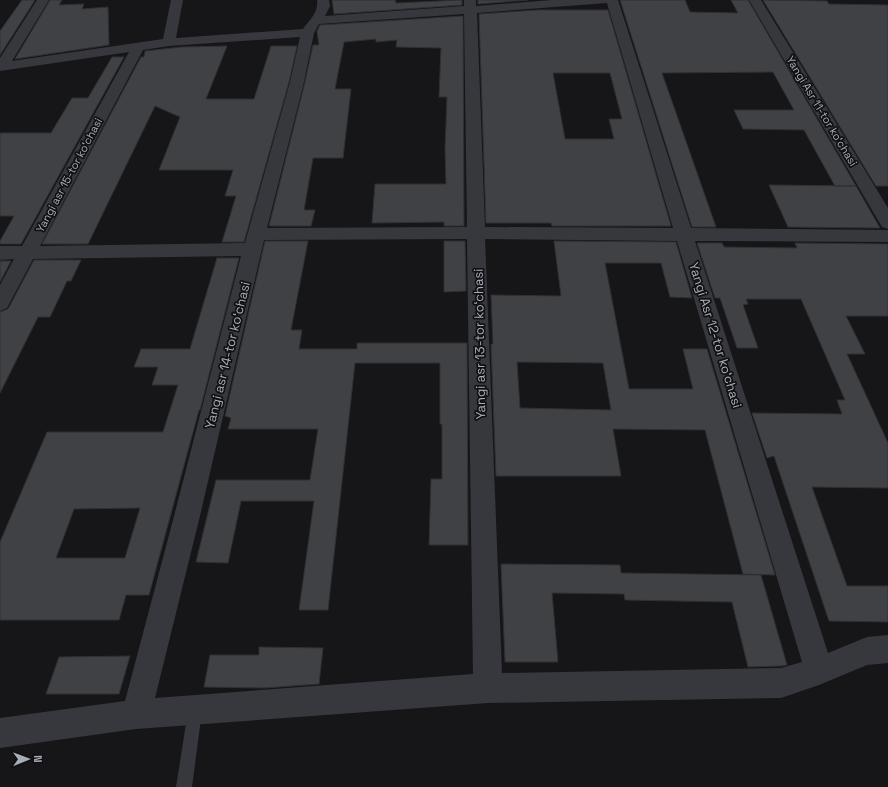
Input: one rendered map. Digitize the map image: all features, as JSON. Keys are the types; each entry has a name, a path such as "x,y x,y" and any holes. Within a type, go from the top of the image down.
{"street":[{"path":"1,66 43,0"},
{"path":"170,42 177,0"},
{"name":"Yangi asr 14-tor koʻchasi","path":"136,714 255,241 311,27 324,6 323,0"},
{"path":"1,66 138,46 311,27 470,5 603,0"},
{"name":"Yangi Asr 12-tor koʻchasi","path":"612,0 820,671"},
{"name":"Yangi Asr 11-tor koʻchasi","path":"755,0 888,223"},
{"name":"Yangi asr 13-tor koʻchasi","path":"470,5 488,688"},
{"name":"Yangi asr 15-tor koʻchasi","path":"0,303 138,46"},
{"path":"0,253 476,232 888,236"},
{"path":"0,733 136,714 488,688 782,683 820,671 866,651 888,649"}],"lane":[{"path":"184,787 196,710"}],"building":[{"path":"22,0 35,0 0,55 0,31"},
{"path":"50,0 62,0 59,5 84,4 82,9 108,7 109,45 15,59"},
{"path":"332,0 395,0 396,3 462,0 462,5 334,14"},
{"path":"478,0 528,0 478,4"},
{"path":"620,0 685,0 690,12 738,13 731,0 748,0 856,186 835,186 804,130 743,129 734,110 794,110 773,72 662,73 716,227 692,227"},
{"path":"763,0 827,1 829,4 888,5 888,186 876,186"},
{"path":"538,10 608,10 671,226 552,226 551,223 486,223 479,14","holes":["553,73 610,73 622,119 609,119 614,139 565,139"]},
{"path":"463,16 464,226 444,226 444,222 372,223 375,184 446,184 445,149 447,97 439,97 441,48 396,47 397,40 376,42 376,39 344,42 335,89 351,89 343,158 313,158 304,210 315,210 311,226 269,226 313,45 319,45 317,31 320,25"},
{"path":"227,46 206,99 254,99 271,46 297,46 289,82 244,242 222,242 236,196 225,196 233,170 159,170 180,117 155,106 88,244 42,244 141,57 144,57 145,51 182,47"},
{"path":"112,57 124,57 21,244 0,244 0,241 14,216 0,216 0,133 51,133 72,98 88,98"},
{"path":"769,185 856,186 880,228 788,227"},
{"path":"265,241 308,241 291,330 302,330 299,349 357,349 357,343 467,343 468,545 429,545 431,479 442,479 440,363 355,363 328,610 299,610 314,501 241,501 228,563 196,562 216,480 310,480 318,429 228,429 231,418 225,416"},
{"path":"444,241 465,241 466,291 444,292"},
{"path":"554,241 676,242 692,298 670,297 661,263 605,263 629,389 693,389 683,349 707,349 775,575 743,574 705,430 613,429 621,476 496,476 491,344 493,344 491,295 561,296","holes":["517,362 603,363 611,410 520,408"]},
{"path":"697,243 722,243 724,247 797,248 795,243 888,244 888,316 846,316 865,354 847,354 888,443 888,488 812,487 847,586 888,586 888,622 829,621 774,456 767,458 752,413 842,414 837,400 845,400 801,299 746,299 748,304 743,305 758,348 737,348 720,298 715,298"},
{"path":"217,258 239,258 200,410 149,595 126,595 119,620 0,620 0,542 47,432 163,432 178,385 152,385 158,367 134,367 141,349 190,349","holes":["140,508 125,558 56,558 74,509"]},
{"path":"34,260 81,260 71,281 67,281 50,317 38,317 0,393 0,312 8,309"},
{"path":"0,261 11,261 0,282"},
{"path":"501,564 620,565 621,573 761,575 787,665 748,667 732,602 625,600 624,594 552,593 558,662 505,662"},
{"path":"259,647 323,648 319,684 264,688 204,687 210,655 259,655"},
{"path":"130,656 119,694 46,694 59,657"}]}
